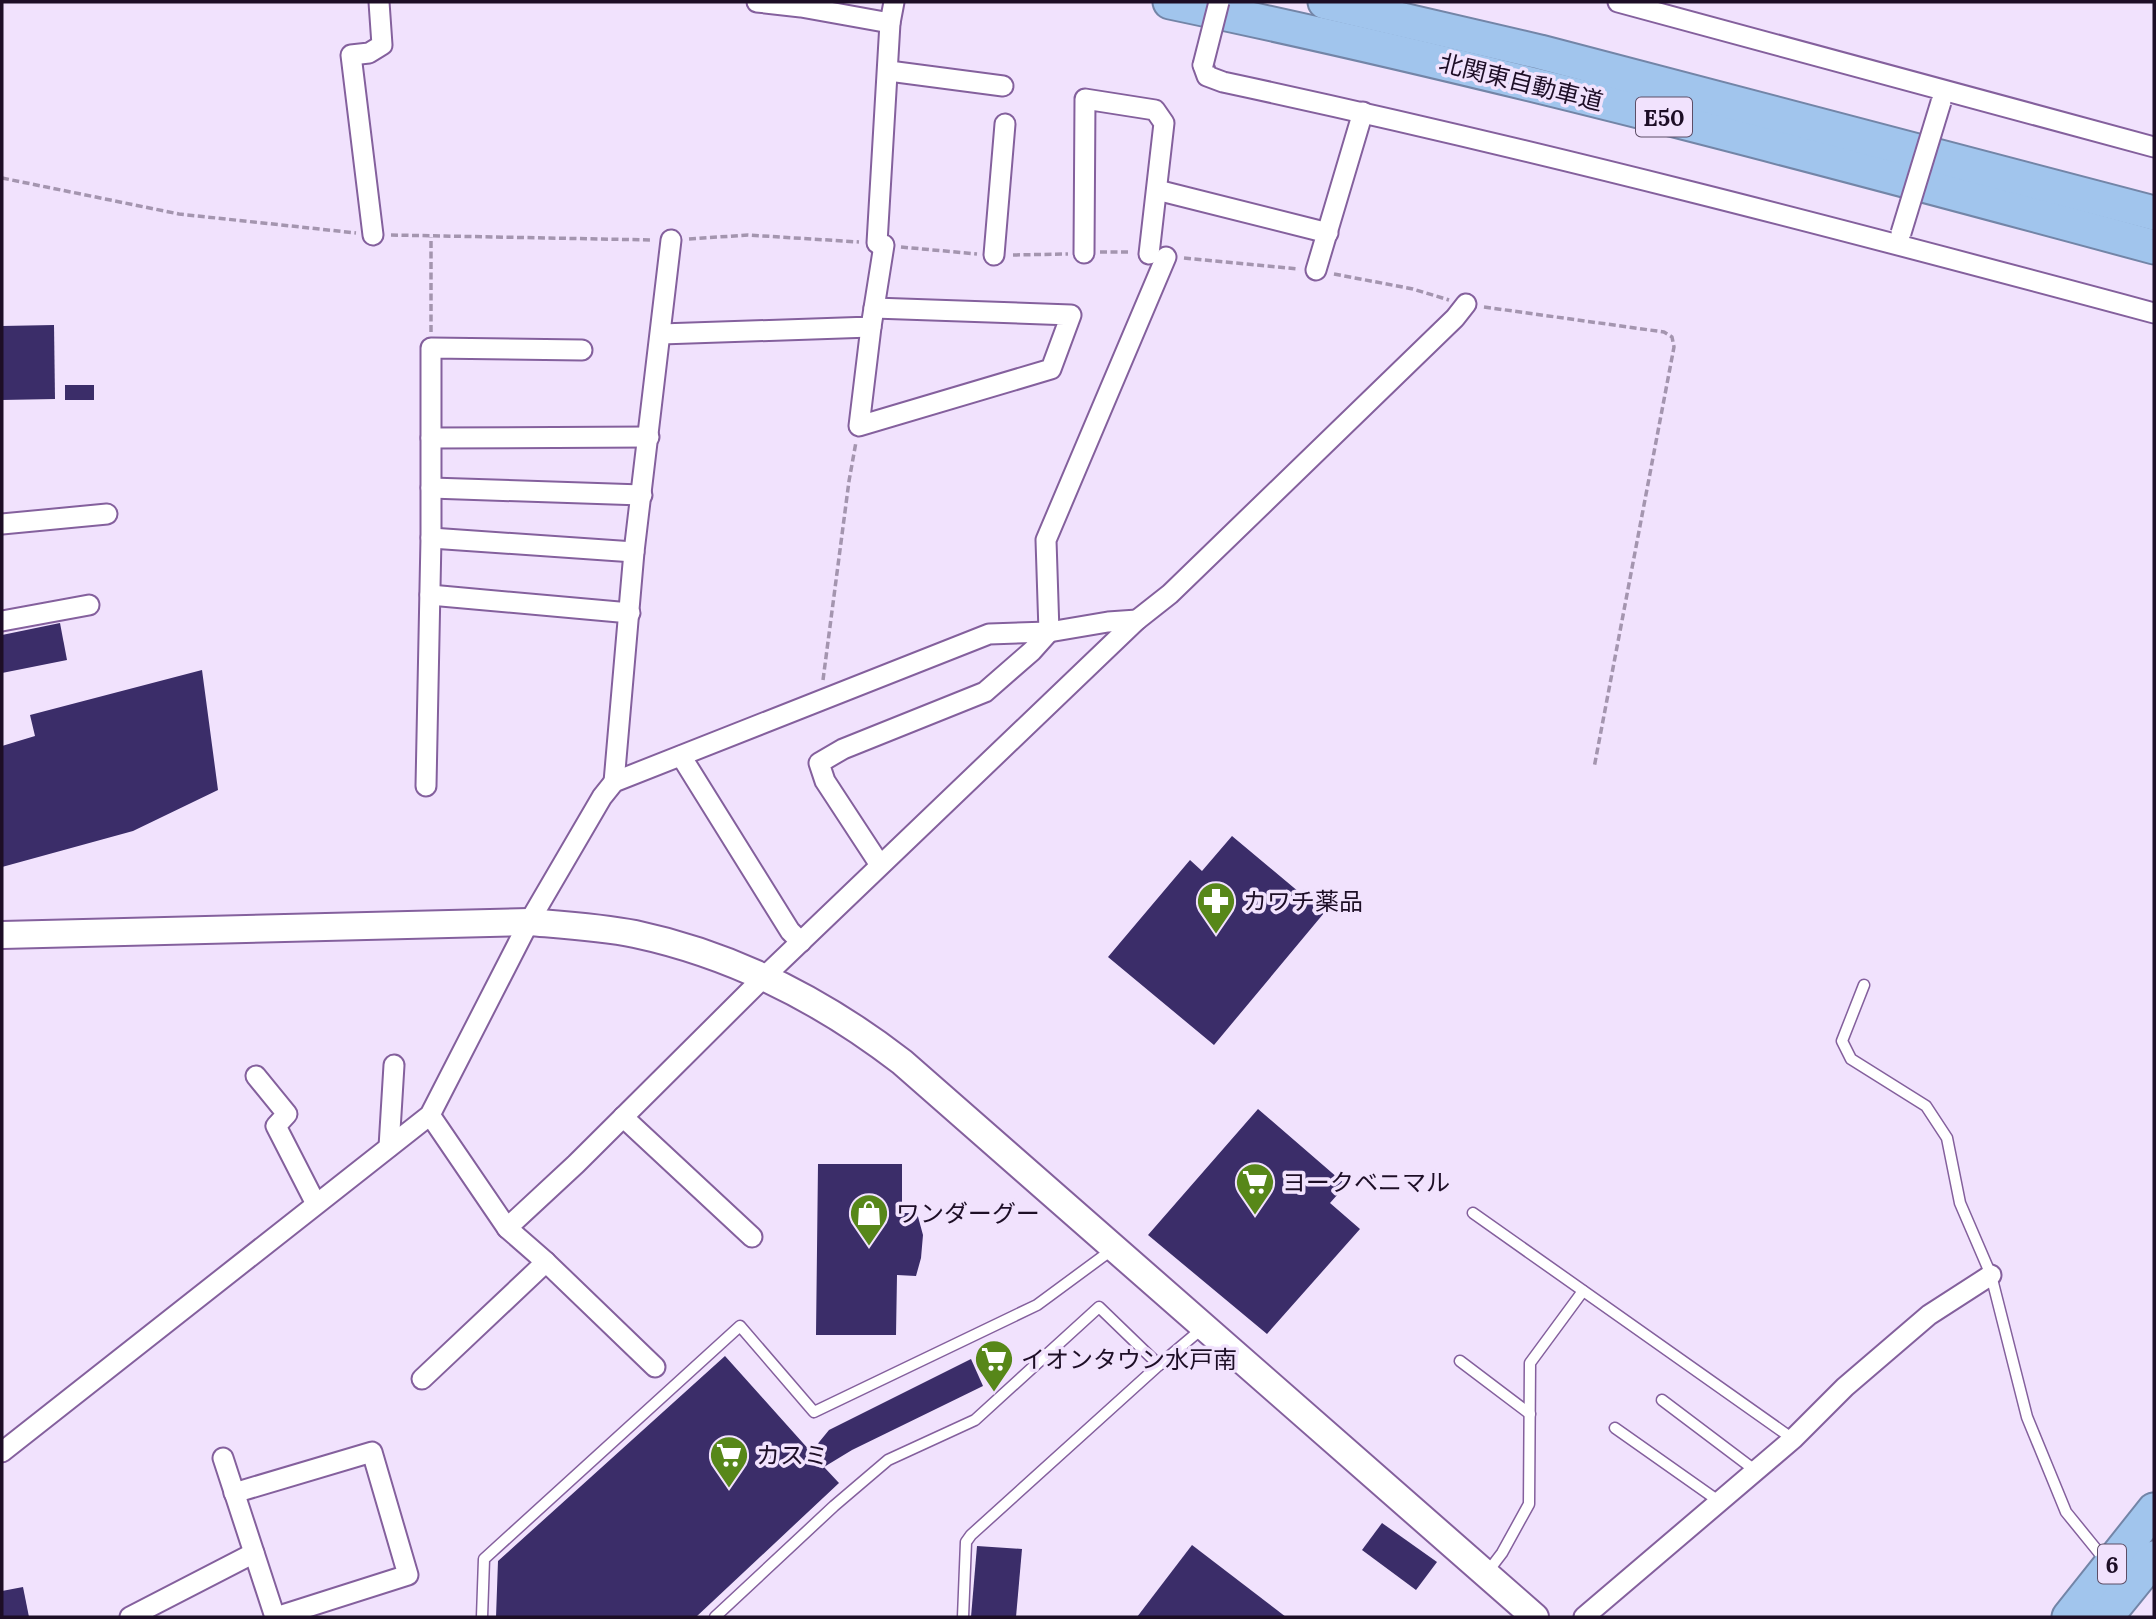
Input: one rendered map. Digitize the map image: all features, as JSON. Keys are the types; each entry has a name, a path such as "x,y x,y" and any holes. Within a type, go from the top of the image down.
{"highway":[{"name":"北関東自動車道","path":"1170,2 1314,32 1532,83 2154,247"},
{"name":"北関東自動車道","path":"1325,2 1553,55 2154,213"},
{"name":"6","path":"2069,1617 2154,1510"},
{"name":"6","path":"2106,1617 2154,1558"}],"street":[{"path":"373,235 351,55 369,53 382,45 379,2"},
{"path":"661,334 872,318 1071,315 1051,369 859,426 872,318 880,244 892,10 757,2"},
{"path":"1219,2 1203,65 1207,76 1223,82 1363,112 1899,238 2154,313"},
{"path":"1618,2 1942,96 2154,147"},
{"path":"888,71 1003,86"},
{"path":"1899,238 1942,96"},
{"path":"880,865 825,781 819,763 843,749 985,692 1032,651 1049,632 1046,540 1158,255 1157,190 1164,123 1155,110 1085,99 1084,253"},
{"path":"1315,270 1363,112"},
{"path":"994,255 1005,124"},
{"path":"1157,190 1328,233"},
{"path":"614,782 634,552 671,240"},
{"path":"507,1228 880,865 1296,473 1455,318 1466,304"},
{"path":"426,786 431,538 431,348 582,350"},
{"path":"431,438 649,436"},
{"path":"431,488 642,495"},
{"path":"2,524 107,514"},
{"path":"431,538 634,552"},
{"path":"430,595 630,613"},
{"path":"2,621 89,605"},
{"path":"2,1452 430,1115 529,922 602,797 614,782 989,634 1049,632 1137,620"},
{"path":"681,755 790,931 801,942"},
{"path":"2,935 529,922 593,927 637,935 694,951 764,977 811,1000 869,1036 902,1062 1535,1617"},
{"path":"389,1147 394,1065"},
{"path":"256,1076 287,1114 276,1126 316,1205"},
{"path":"430,1115 507,1228 655,1367"},
{"path":"624,1117 752,1237"},
{"path":"422,1379 546,1262"},
{"path":"1584,1617 1793,1439 1845,1387 1929,1315 1991,1275"},
{"path":"223,1458 234,1493 254,1553 276,1617 408,1575 372,1452 234,1493"},
{"path":"130,1617 254,1553"}],"lane":[{"path":"1864,985 1842,1041 1851,1059 1926,1106 1947,1138 1960,1203 1991,1275 2027,1417 2066,1511 2110,1566"},
{"path":"1473,1213 1793,1439"},
{"path":"482,1617 484,1559 740,1326 814,1412 1037,1305 1114,1248"},
{"path":"1486,1574 1502,1553 1529,1504 1530,1363 1583,1291"},
{"path":"715,1617 834,1506 888,1460 975,1420 1099,1307 1159,1365"},
{"path":"963,1617 966,1542 971,1535 1159,1365 1205,1327"},
{"path":"1460,1361 1530,1414"},
{"path":"1662,1400 1756,1471"},
{"path":"1615,1428 1720,1502"}],"path":[{"path":"431,237 431,348"},
{"path":"821,701 849,481 859,426"}],"building":[{"path":"54,325 55,399 2,400 2,326"},
{"path":"65,385 94,385 94,400 65,400"},
{"path":"60,623 67,660 2,673 2,635"},
{"path":"202,670 218,790 133,831 2,867 2,746 35,736 30,715"},
{"name":"カワチ薬品","path":"1232,836 1324,913 1214,1045 1108,957 1190,860 1202,871"},
{"name":"ヨークベニマル","path":"1258,1109 1346,1185 1330,1203 1360,1229 1267,1334 1148,1235"},
{"name":"ワンダーグー","path":"818,1164 902,1164 902,1213 917,1213 923,1235 916,1276 897,1275 896,1335 816,1335"},
{"path":"725,1356 811,1452 829,1430 971,1359 983,1386 852,1450 824,1467 839,1483 696,1617 496,1617 498,1561"},
{"path":"1382,1523 1437,1562 1416,1590 1362,1550"},
{"path":"1192,1545 1286,1617 1137,1617"},
{"path":"977,1546 1022,1549 1016,1617 971,1617"},
{"path":"23,1587 29,1617 2,1617 2,1591"}],"place":[{"name":"カワチ薬品","path":"1216,935"},
{"name":"ヨークベニマル","path":"1255,1216"},
{"name":"ワンダーグー","path":"869,1247"},
{"name":"イオンタウン水戸南","path":"994,1393"},
{"name":"カスミ","path":"729,1489"}]}
